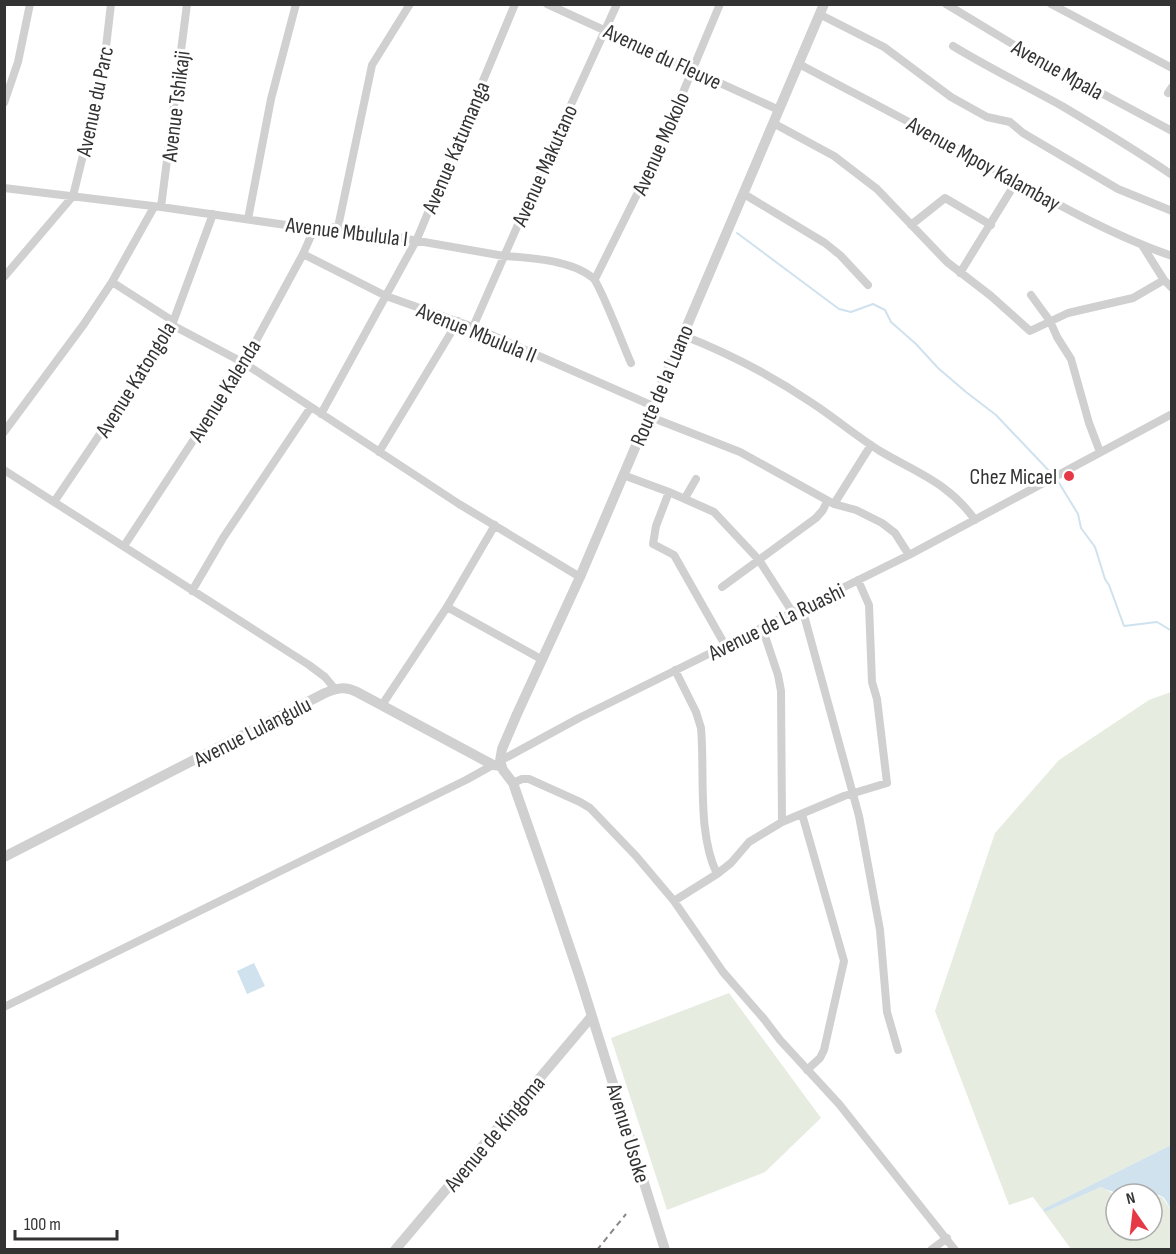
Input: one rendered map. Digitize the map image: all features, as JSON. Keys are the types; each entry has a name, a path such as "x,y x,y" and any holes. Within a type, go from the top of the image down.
{"street":[{"path":"4,104 18,62 30,4"},
{"name":"Avenue du Parc","path":"73,196 98,94 111,4"},
{"name":"Avenue Tshikaji","path":"158,207 187,4"},
{"path":"248,219 271,99 296,4"},
{"path":"338,227 372,65 410,4"},
{"name":"Avenue Katumanga","path":"321,414 417,239 515,4"},
{"name":"Avenue du Fleuve","path":"547,4 779,110"},
{"name":"Avenue Makutano","path":"473,327 617,4"},
{"name":"Avenue Mokolo","path":"595,279 658,152 720,4"},
{"name":"Avenue Mpala","path":"946,4 1034,57 1172,131"},
{"path":"1052,4 1172,69"},
{"path":"822,10 884,47 951,97 987,117 1010,122 1023,133 1118,189 1172,212"},
{"name":"Route de la Luano","path":"498,764 506,740 580,578 822,10"},
{"path":"953,46 1114,136 1172,175"},
{"name":"Avenue Mpoy Kalambay","path":"799,64 893,113 1016,182 1142,245 1172,256"},
{"path":"773,123 845,164 860,178 878,189 960,273 991,296 1027,330 1039,328 1070,312 1133,298 1164,280"},
{"path":"960,273 1016,182"},
{"name":"Avenue Mbulula I","path":"4,188 314,229 338,227 417,239 504,256 552,261 595,279"},
{"path":"744,194 825,243 840,255 868,285"},
{"path":"4,277 73,196"},
{"path":"911,225 945,198 991,225"},
{"path":"4,432 84,324 158,207"},
{"name":"Avenue Katongola","path":"54,502 148,363 172,323 213,214"},
{"name":"Avenue Kalenda","path":"124,546 244,363 303,254 314,229"},
{"path":"1142,245 1164,280 1172,288"},
{"name":"Avenue Mbulula II","path":"303,254 386,296 473,327 740,452 831,503 856,510 888,527 895,533 909,555"},
{"path":"595,279 631,363"},
{"path":"112,282 172,323 244,363 580,578"},
{"path":"1031,295 1050,321 1071,359 1089,423 1100,452"},
{"path":"380,452 458,321"},
{"path":"682,335 727,353 771,376 871,445 950,492 964,504 975,520"},
{"path":"192,591 223,538 311,407"},
{"name":"Avenue de La Ruashi","path":"4,1007 498,764 579,718 909,555 1172,414"},
{"path":"722,587 816,518 831,503 871,445"},
{"path":"6,475 54,502 309,665 325,677 335,689"},
{"path":"623,475 685,498 714,512 759,560 793,613"},
{"path":"685,498 696,479"},
{"path":"669,492 656,526 653,544 674,555 725,645"},
{"path":"382,705 447,607 495,525"},
{"path":"674,901 717,874 731,863 749,842 782,822 839,798 885,785 888,781 872,682 869,605 858,580"},
{"path":"447,607 542,659"},
{"path":"802,608 859,816 878,920 888,1017 897,1050"},
{"path":"762,627 781,691 782,822"},
{"path":"675,670 696,712 700,728 706,839 710,860 717,874"},
{"name":"Avenue Lulangulu","path":"4,857 335,689 344,687 498,764"},
{"name":"Avenue Usoke","path":"498,764 513,783 592,1016 665,1250"},
{"path":"513,783 529,779 580,802 590,808 636,856 674,901 723,972 838,1104 955,1250"},
{"path":"802,814 844,961 824,1050 820,1058 807,1070"},
{"name":"Avenue de Kingoma","path":"396,1250 592,1016"},
{"path":"931,1250 947,1238"}],"shaded area":[{"path":"1171,692 1171,1145 1043,1209 1045,1212 1101,1187 1104,1189 1104,1242 1164,1242 1164,1200 1171,1210 1171,1249 1071,1249 1033,1197 1009,1205 935,1011 995,833 1059,760 1149,700"},
{"path":"729,993 821,1118 765,1172 667,1210 611,1038"}],"water":[{"path":"254,963 265,986 247,994 237,971"},
{"path":"1171,1145 1171,1210 1164,1198 1164,1182 1104,1182 1104,1188 1101,1187 1045,1212 1043,1209"}],"waterway":[{"path":"737,233 839,309 851,312 873,304 885,310 891,322 938,368 996,415 1052,474"},
{"path":"1056,478 1078,514 1081,528 1095,547 1124,626 1157,622 1172,631"}],"railway":[{"path":"597,1250 626,1214"}],"place":[{"name":"Chez Micael","path":"1069,476"}]}
